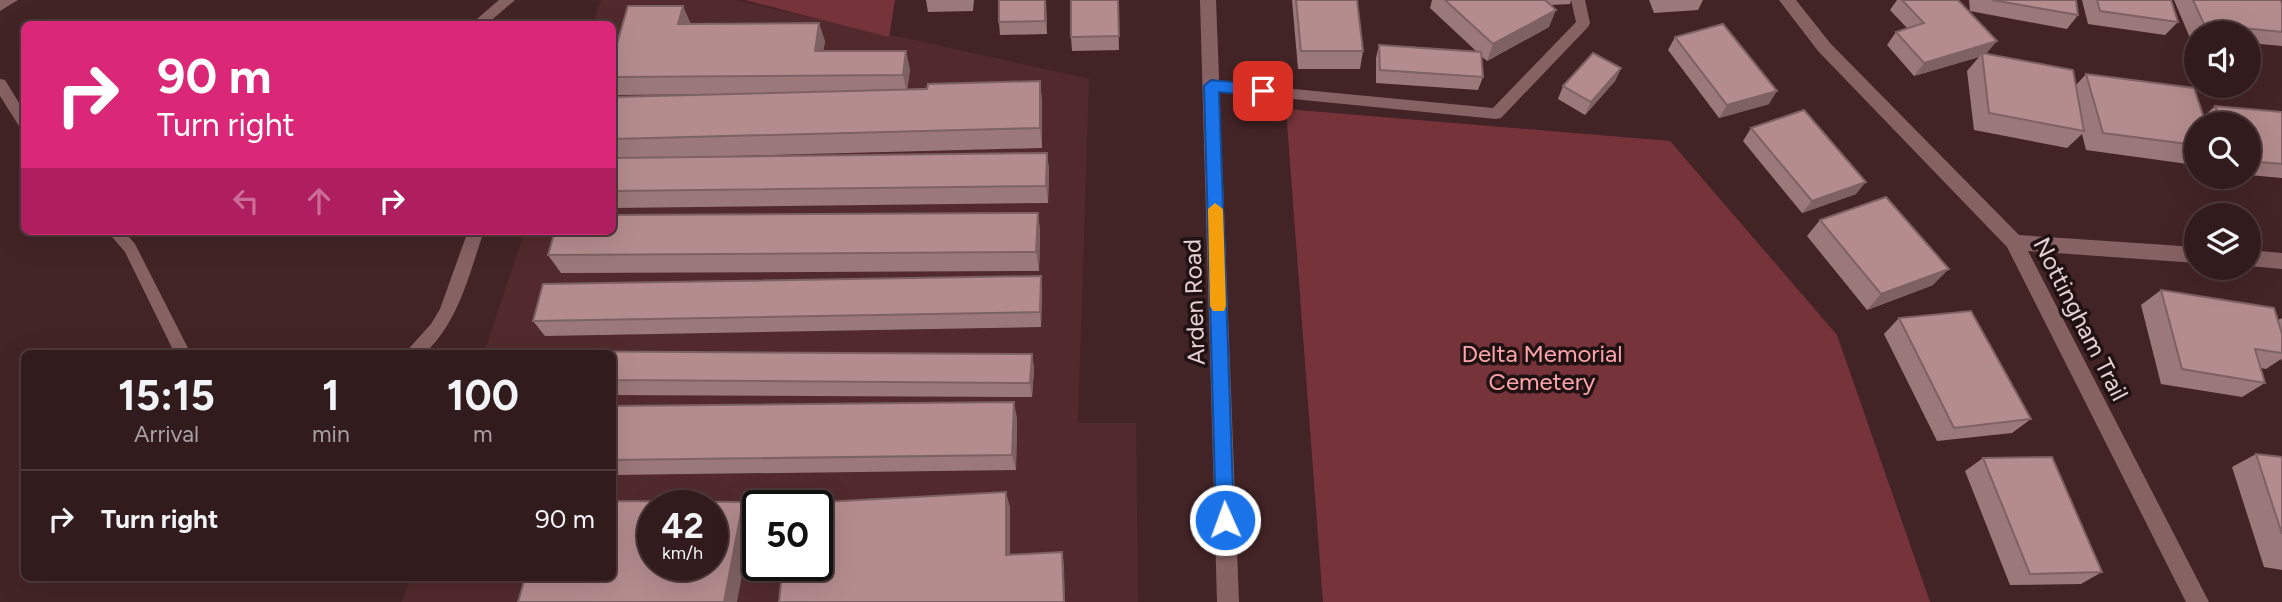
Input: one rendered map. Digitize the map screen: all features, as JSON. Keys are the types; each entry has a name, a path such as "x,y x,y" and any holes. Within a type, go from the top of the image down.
{"street":[{"name":"Arden Road","path":"1208,0 1228,602"},
{"name":"Nottingham Trail","path":"1787,0 1824,47 2014,242 2198,602"},
{"path":"2014,242 2184,254"},
{"path":"2261,259 2282,261"}],"lane":[{"path":"0,6 11,0"},
{"path":"482,21 508,0"},
{"path":"1211,86 1496,114 1583,23 1578,0"},
{"path":"0,83 21,117"},
{"path":"119,235 130,248 181,350"},
{"path":"418,350 430,341 448,313 475,235"}],"shaded area":[{"path":"601,0 735,0 1089,79 1078,423 1136,423 1138,602 402,602 409,581 616,581 616,350 485,350 524,235 616,235 616,21 594,21"}],"green space":[{"path":"745,0 895,0 889,37"},
{"name":"Delta Memorial Cemetery","path":"1286,109 1670,141 1837,335 1930,602 1323,602"}],"building":[{"path":"999,0 1045,0 1045,21 999,22"},
{"path":"1071,0 1118,0 1119,36 1071,37"},
{"path":"1296,0 1357,0 1363,51 1301,51"},
{"path":"1445,0 1545,0 1556,10 1493,44"},
{"path":"1902,0 1958,0 1997,41 1924,63 1896,32 1924,23"},
{"path":"1992,0 2076,0 2078,15"},
{"path":"2097,0 2171,0 2178,22 2100,11"},
{"path":"2193,0 2280,0 2282,3 2282,32 2261,30 2261,21 2203,21"},
{"path":"628,6 683,6 678,24 819,23 815,51 906,51 903,75 616,77 616,47"},
{"path":"1723,24 1777,91 1727,105 1675,37"},
{"path":"1379,45 1481,52 1483,77 1380,70"},
{"path":"1593,53 1621,68 1591,102 1563,86"},
{"path":"1982,53 2073,70 2084,131 1989,113"},
{"path":"2086,74 2184,87 2184,98 2197,98 2202,112 2184,112 2184,143 2103,133"},
{"path":"1040,81 1040,128 616,139 616,97 927,89 928,84"},
{"path":"2215,106 2282,112 2282,164 2261,162 2261,112 2218,112"},
{"path":"1804,110 1866,182 1812,201 1751,128"},
{"path":"1047,153 1046,186 616,191 616,158"},
{"path":"1886,197 1949,269 1881,294 1820,220"},
{"path":"1038,213 1036,252 548,255 554,235 616,235 616,215"},
{"path":"1041,276 1040,312 533,321 543,284"},
{"path":"2161,290 2274,308 2282,334 2282,353 2255,349 2265,383 2182,369"},
{"path":"1971,311 2031,419 1954,428 1899,318"},
{"path":"616,352 1032,354 1030,383 616,380"},
{"path":"1014,402 1012,455 616,460 616,406"},
{"path":"2256,454 2282,457 2282,534"},
{"path":"2052,457 2102,572 2030,574 1983,458"},
{"path":"1006,492 1006,555 1062,552 1064,602 779,602 781,581 833,581 833,502"},
{"path":"616,501 637,501 637,581 728,581 724,602 518,602 524,581 616,581"},
{"path":"728,502 742,502 728,581"}],"slow traffic":[{"path":"1215,209 1218,306"}],"route":[{"path":"1225,520 1211,86 1263,91"}]}
